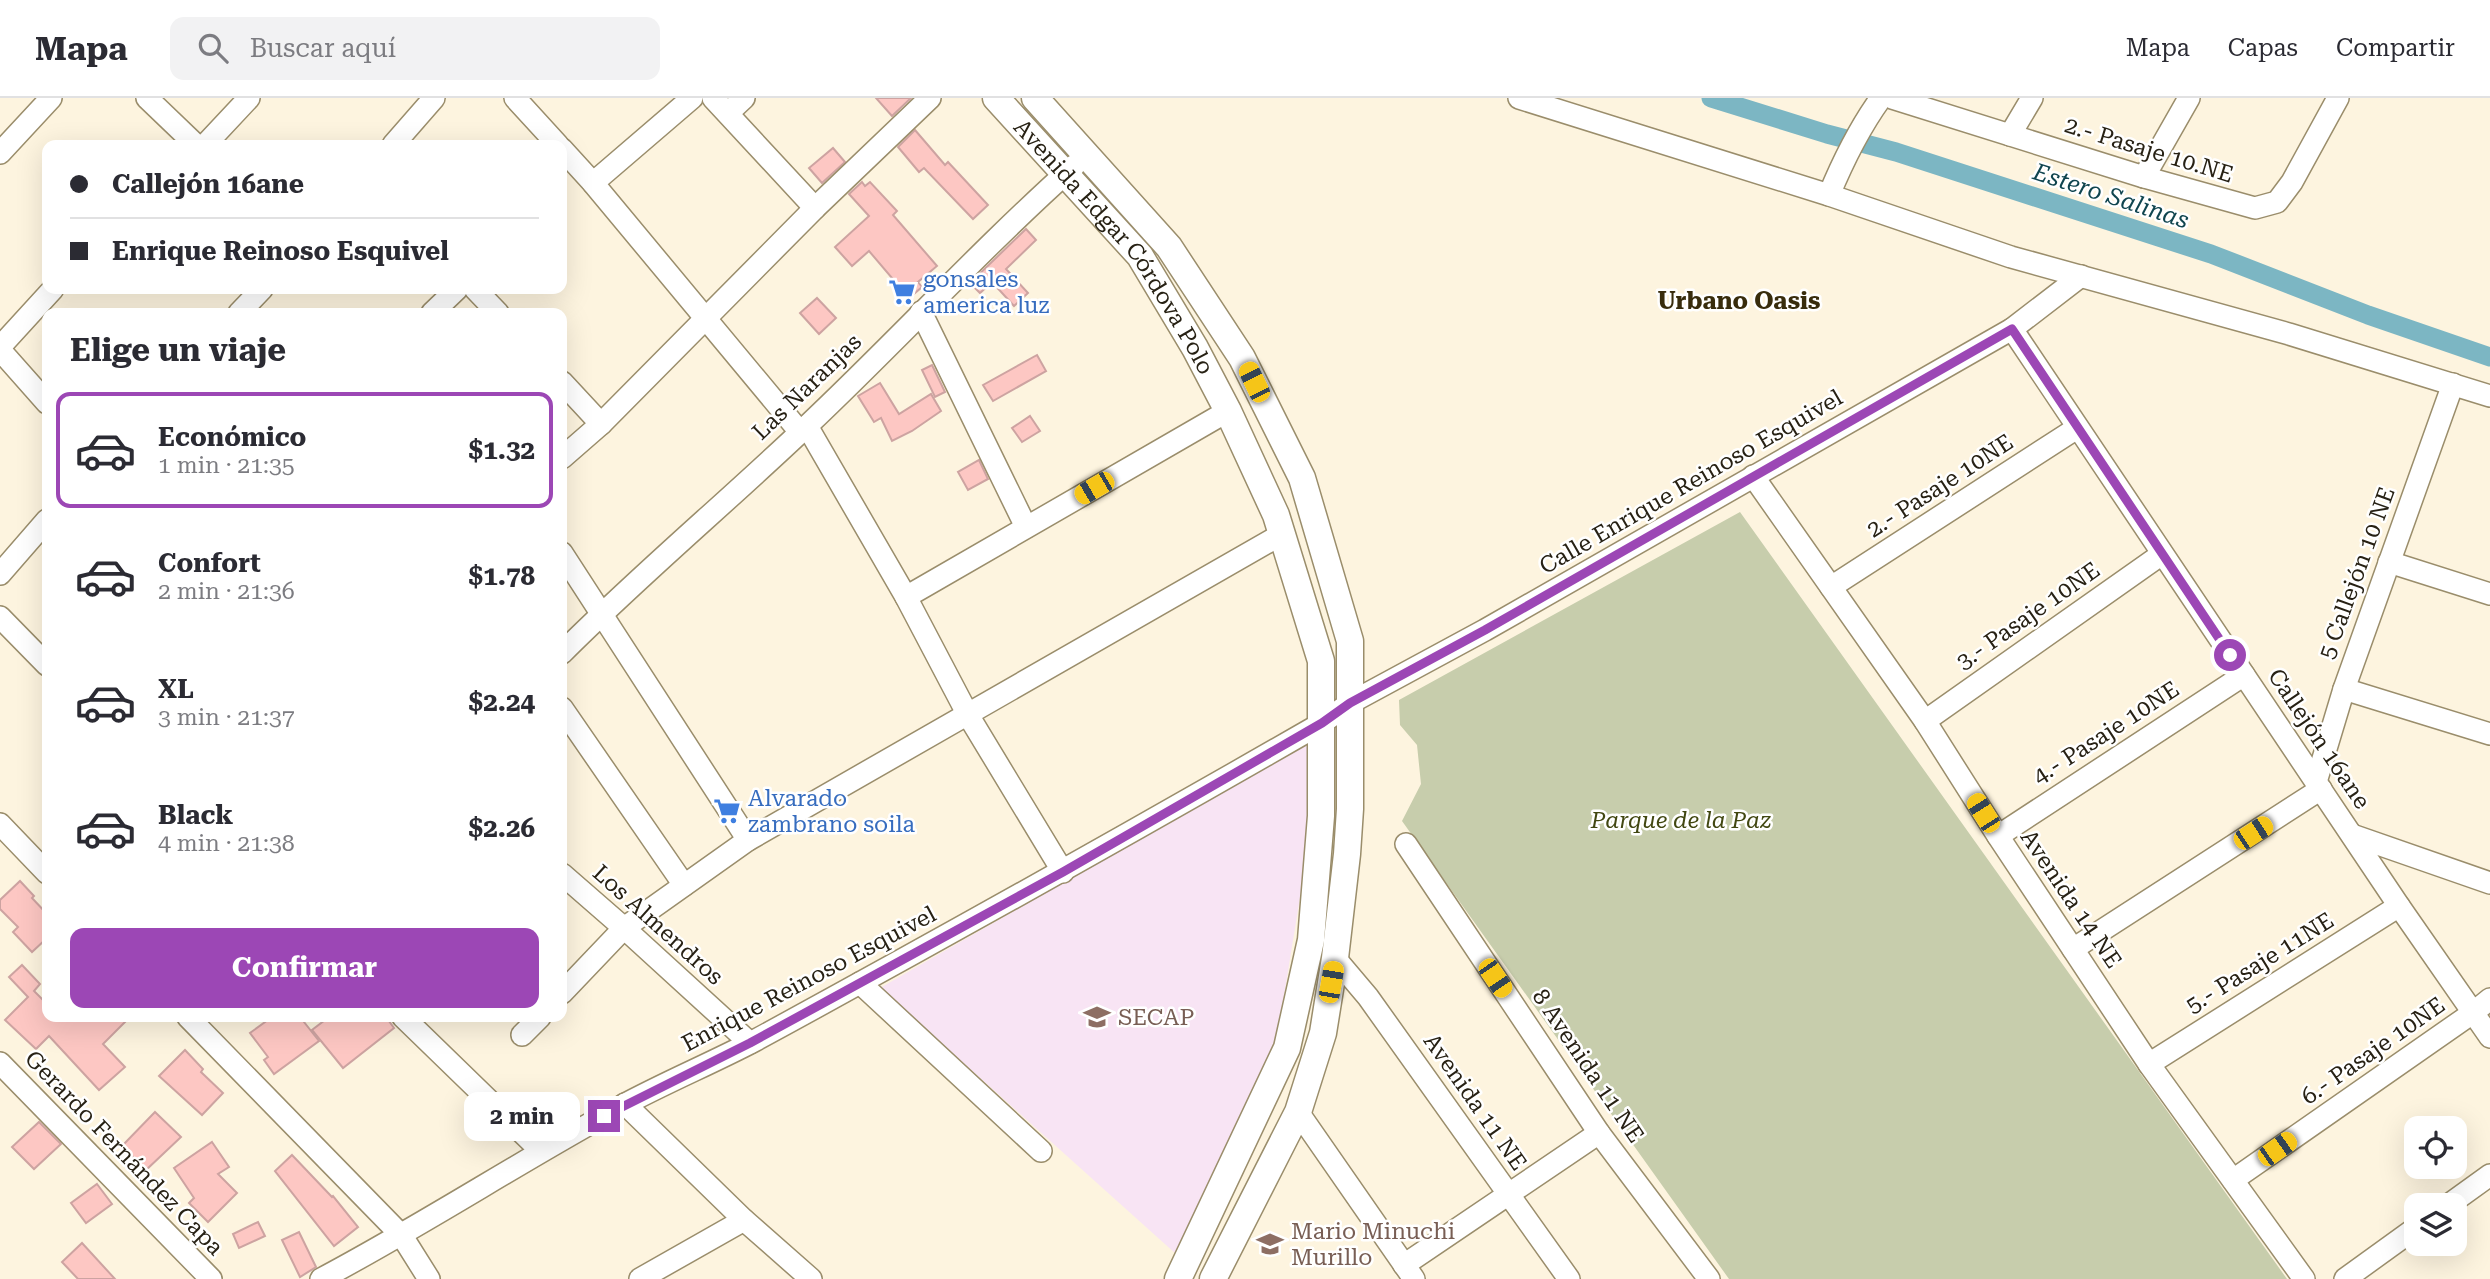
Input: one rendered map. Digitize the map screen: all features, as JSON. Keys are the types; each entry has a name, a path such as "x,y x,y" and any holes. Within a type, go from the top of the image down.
{"main road":[{"name":"Avenida Edgar Córdova Polo","path":"996,98 1140,256 1195,348 1228,411 1282,534 1321,661 1321,816 1311,940 1287,1048 1178,1279"},
{"name":"Avenida Edgar Córdova Polo","path":"1035,98 1169,247 1242,358 1302,478 1350,641 1350,809 1335,958 1323,1032 1298,1112 1213,1279"}],"street":[{"path":"0,153 51,98"},
{"path":"147,98 189,140"},
{"path":"198,140 249,98"},
{"path":"397,140 434,98"},
{"path":"515,98 554,140"},
{"path":"593,183 692,98"},
{"path":"744,98 720,105 815,208"},
{"path":"567,454 601,424 815,208 930,98"},
{"path":"1519,98 1829,195 2011,257 2289,334 2490,396"},
{"name":"2.- Pasaje 10.NE","path":"1892,98 2144,177 2255,208 2277,202 2292,182 2338,98"},
{"path":"2010,135 2032,98"},
{"path":"2144,177 2189,98"},
{"path":"1829,195 1839,170 1876,105"},
{"path":"567,155 704,319 803,429 906,597 968,715 1063,872"},
{"name":"Las Naranjas","path":"567,648 803,429 1086,155"},
{"name":"Calle Enrique Reinoso Esquivel","path":"1322,723 1350,703 1485,630 2012,329 2081,276"},
{"path":"42,398 2,356 49,294"},
{"path":"244,308 257,294"},
{"path":"437,308 452,294"},
{"path":"480,294 493,308"},
{"path":"921,312 1026,527"},
{"name":"Callejón 16ane","path":"2012,329 2399,906 2482,1006 2490,1037"},
{"name":"5 Callejón 10 NE","path":"2318,785 2344,689 2453,384"},
{"path":"567,387 601,424"},
{"path":"906,597 1228,411"},
{"name":"2.- Pasaje 10NE","path":"1831,587 2077,428"},
{"name":"Avenida 14 NE","path":"1753,476 1925,720 1998,836 2149,1064 2304,1279"},
{"path":"0,574 42,526"},
{"path":"567,988 624,928 748,840 1282,534"},
{"name":"3.- Pasaje 10NE","path":"1925,720 2162,554"},
{"path":"567,561 748,840"},
{"path":"2389,562 2490,594"},
{"path":"0,617 42,660"},
{"name":"4.- Pasaje 10NE","path":"1998,836 2244,675"},
{"path":"2344,689 2490,734"},
{"path":"567,715 684,885"},
{"name":"Enrique Reinoso Esquivel","path":"321,1279 402,1236 541,1151 625,1104 750,1043 860,983 1063,872 1322,723"},
{"path":"2073,949 2318,785"},
{"path":"0,824 42,868"},
{"path":"2352,835 2490,883"},
{"name":"8 Avenida 11 NE","path":"1406,844 1600,1133 1709,1279"},
{"name":"Los Almendros","path":"567,878 750,1043"},
{"name":"5.- Pasaje 11NE","path":"2149,1064 2399,906"},
{"name":"Avenida 11 NE","path":"1335,958 1368,997 1508,1194 1561,1276"},
{"path":"860,983 1041,1151"},
{"name":"6.- Pasaje 10NE","path":"2233,1180 2482,1006"},
{"path":"193,1022 402,1236 429,1279"},
{"path":"408,1022 541,1151"},
{"path":"522,1035 535,1022"},
{"name":"Gerardo Fernández Capa","path":"0,1063 211,1279"},
{"path":"625,1104 744,1220 811,1279"},
{"path":"1298,1112 1409,1272 1508,1194 1600,1133"},
{"path":"2465,1193 2490,1175"},
{"path":"640,1279 744,1220"},
{"path":"2345,1279 2404,1236"}],"shaded area":[{"name":"SECAP","path":"1307,743 1311,830 1276,1045 1176,1254 880,988"}],"green space":[{"name":"Parque de la Paz","path":"1740,512 2287,1279 1729,1279 1402,821 1421,784 1417,745 1400,725 1399,700"}],"building":[{"path":"876,98 911,98 892,116"},
{"path":"915,130 945,165 948,162 988,205 973,219 924,168 919,172 898,147"},
{"path":"833,148 845,162 822,183 809,168"},
{"path":"862,182 865,186 870,182 897,211 893,215 937,266 918,282 922,287 909,298 869,251 852,266 835,247 869,216 849,194"},
{"path":"1026,229 1036,240 1006,269 1028,293 1014,306 992,282 980,293 970,283"},
{"path":"817,298 836,318 819,334 800,313"},
{"path":"1037,355 1046,371 993,401 983,385"},
{"path":"932,365 945,392 935,397 922,370"},
{"path":"880,383 899,414 931,394 941,411 892,441 881,418 874,422 858,396"},
{"path":"1030,416 1040,431 1022,442 1012,428"},
{"path":"979,460 988,479 968,490 958,472"},
{"path":"20,881 42,909 42,943 32,952 13,932 18,927 0,909 0,900"},
{"path":"22,965 40,984 34,991 42,999 42,1022 125,1022 103,1044 125,1067 99,1090 49,1036 36,1049 5,1020 28,997 9,977"},
{"path":"265,1022 304,1022 319,1041 274,1074 264,1060 268,1057 250,1033"},
{"path":"322,1022 390,1022 394,1028 343,1068 312,1030"},
{"path":"185,1050 203,1069 201,1072 223,1093 202,1115 159,1076"},
{"path":"155,1112 181,1137 146,1170 122,1146"},
{"path":"39,1122 61,1144 34,1169 12,1147"},
{"path":"212,1142 229,1167 218,1174 237,1193 208,1222 189,1203 194,1198 174,1168"},
{"path":"292,1155 333,1196 358,1227 334,1246 275,1171"},
{"path":"97,1184 112,1204 86,1223 71,1203"},
{"path":"258,1222 265,1236 239,1248 233,1234"},
{"path":"299,1232 316,1267 300,1277 282,1240"},
{"path":"82,1243 115,1279 78,1279 62,1262"}],"waterway":[{"name":"Estero Salinas","path":"1711,98 1896,152 2211,254 2368,315 2490,357"}],"place":[{"name":"gonsales america luz","path":"902,292"},
{"name":"Alvarado zambrano soila","path":"727,811"},
{"name":"SECAP","path":"1097,1017"},
{"name":"Mario Minuchi Murillo","path":"1270,1244"}],"district":[{"name":"Urbano Oasis","path":"1739,301"}],"route":[{"path":"604,1116 750,1043 1063,872 1322,723 1350,703 1485,630 2012,329 2230,655"}]}
